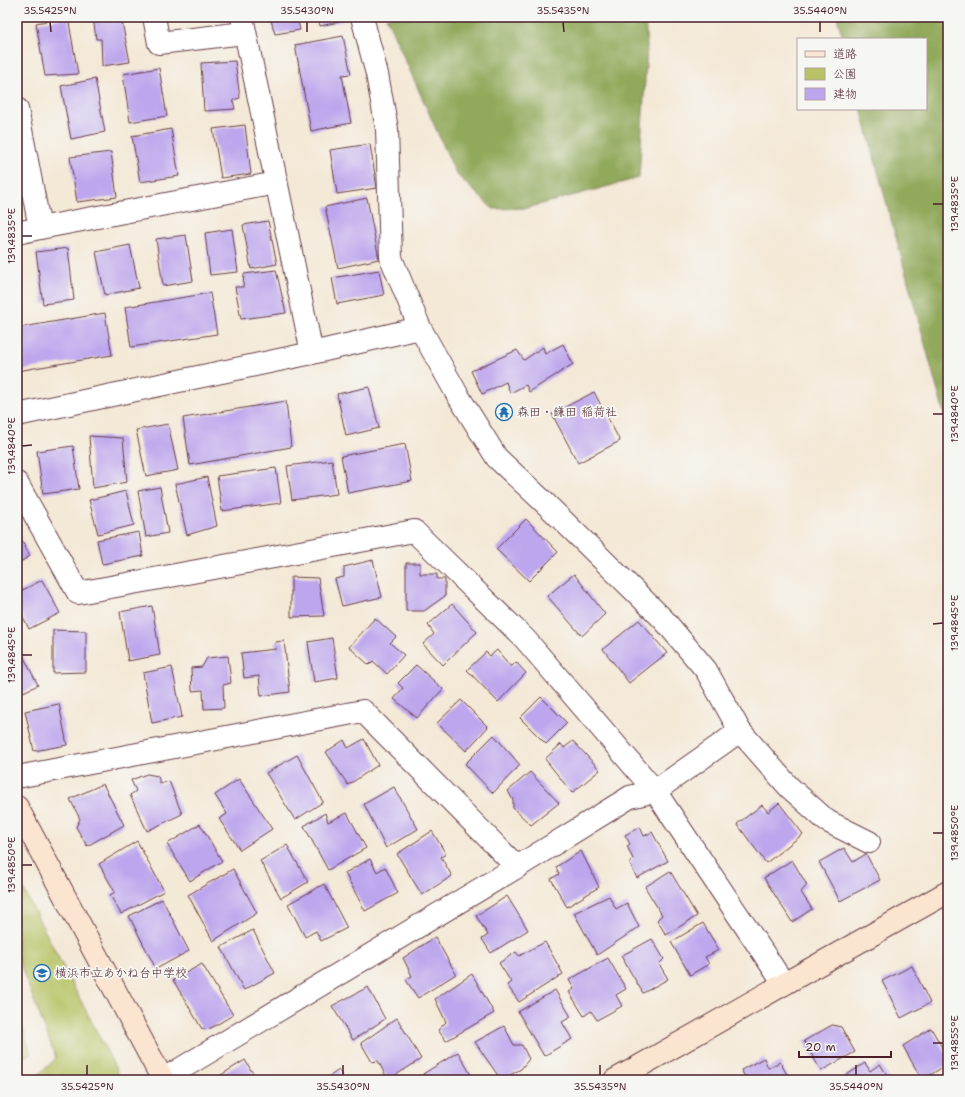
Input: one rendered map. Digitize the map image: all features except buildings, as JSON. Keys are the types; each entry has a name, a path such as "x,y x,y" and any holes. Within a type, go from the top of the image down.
{"street":[{"path":"154,17 159,44 243,25 312,353"},
{"path":"362,17 377,74 387,129 391,258 420,328 457,394 497,458 547,504 664,620 706,670 740,730 789,787 827,821 869,842"},
{"path":"17,109 40,228"},
{"path":"17,233 276,183"},
{"path":"17,415 312,353 420,328"},
{"path":"17,483 78,593 414,531 525,640 655,790 784,984"},
{"path":"17,777 363,711 517,867"},
{"path":"17,807 162,1080 517,867 630,797 655,790 740,730"},
{"path":"615,1080 948,892"}],"green space":[{"path":"386,17 645,17 647,47 639,178 527,208 493,209 456,174"},
{"path":"837,17 948,17 948,429 861,110 927,110 927,38 843,38"},
{"name":"横浜市立あかね台中学校","path":"17,877 116,1069 119,1077 115,1080 33,1080 56,1058 17,956"},
{"path":"17,1009 31,1054 17,1058"}],"place":[{"name":"森田・鎌田 稲荷社","path":"504,412"},
{"name":"横浜市立あかね台中学校","path":"42,973"}]}
